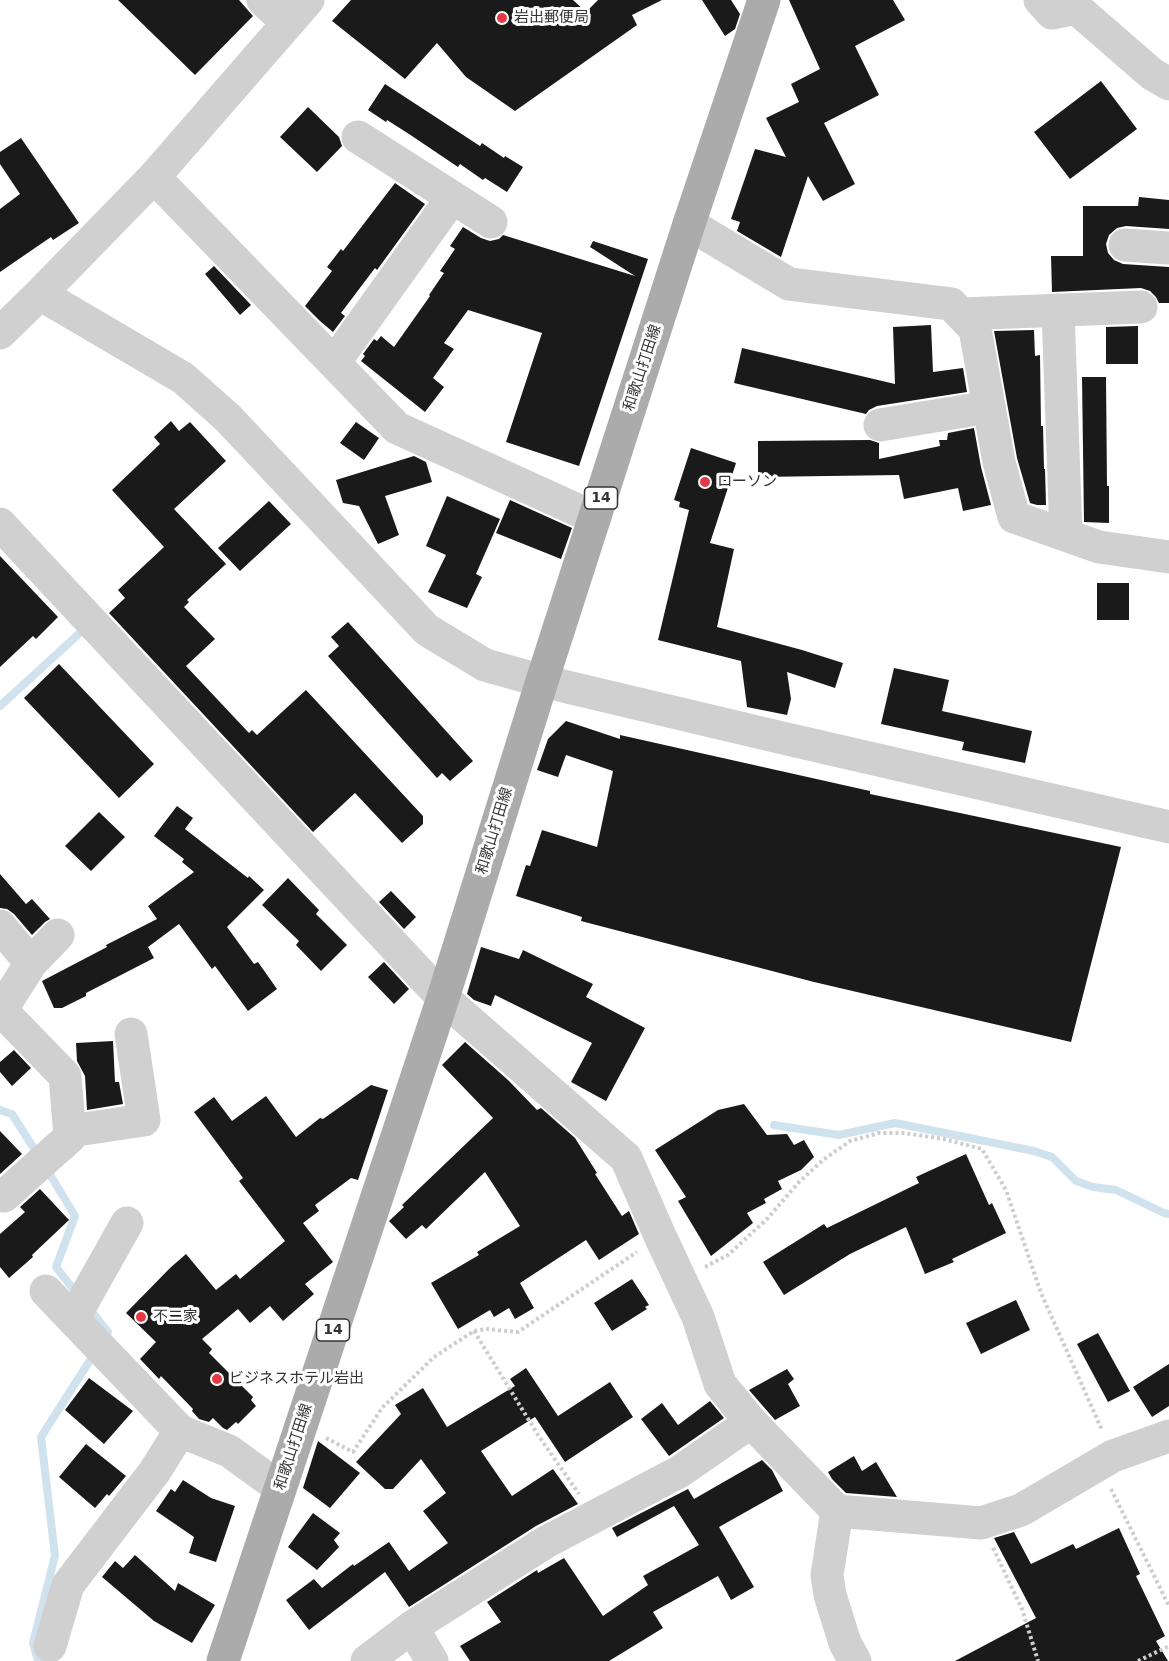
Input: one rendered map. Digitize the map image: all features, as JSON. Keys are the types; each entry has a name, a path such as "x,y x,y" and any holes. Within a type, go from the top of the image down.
{"main road":[{"name":"和歌山打田線","path":"223,1661 443,998 542,681 689,224 764,0"}],"street":[{"path":"0,333 154,177 298,11 262,0"},
{"path":"1040,0 1052,13 1079,4 1163,70"},
{"path":"358,137 491,222"},
{"path":"154,177 397,428 595,518"},
{"path":"334,363 452,198"},
{"path":"689,224 789,284 951,303 975,329 999,462 1014,517 1099,547 1169,557"},
{"path":"1125,246 1169,248"},
{"path":"40,294 183,378 228,418 427,630 484,665 542,681 1169,827"},
{"path":"961,314 1141,307"},
{"path":"1058,310 1066,535"},
{"path":"880,425 989,407"},
{"path":"0,524 443,998 626,1158 698,1317 720,1384 751,1422 837,1511 981,1523 1021,1510 1106,1460 1169,1436"},
{"path":"0,926 31,963"},
{"path":"4,1196 70,1137 65,1076 1,1010 31,963 58,935"},
{"path":"70,1131 144,1120 131,1034"},
{"path":"72,1319 127,1223"},
{"path":"46,1291 180,1431 229,1451 280,1488"},
{"path":"367,1661 412,1627 546,1542 679,1472 751,1422"},
{"path":"50,1646 68,1585 155,1471 180,1431"},
{"path":"837,1511 827,1575 830,1595 845,1643 855,1661"},
{"path":"412,1627 432,1661"}],"path":[{"path":"681,1280 728,1255 767,1219 823,1160 850,1141 879,1133 904,1133 944,1139 982,1149 1006,1190 1041,1293 1106,1460 1169,1606"},
{"path":"302,1425 353,1452 382,1408 434,1357 474,1331 486,1329 518,1332 660,1236"},
{"path":"474,1331 538,1435 594,1517"},
{"path":"981,1523 1022,1608 1038,1661"},
{"path":"1138,1661 1169,1646"}],"building":[{"path":"118,0 239,0 253,16 195,75"},
{"path":"351,0 573,0 586,12 598,0 662,0 632,15 637,25 515,111 466,77 437,43 405,79 332,21"},
{"path":"702,0 731,0 740,14 735,29 725,36"},
{"path":"789,0 893,0 905,20 855,46 879,95 824,123 855,184 823,201 808,176 781,257 737,231 740,222 731,219 755,149 786,157 766,118 799,102 791,84 820,69"},
{"path":"1101,81 1137,129 1070,179 1034,132"},
{"path":"385,84 480,146 482,143 504,158 505,156 523,167 507,192 485,178 483,180 460,164 458,167 368,110"},
{"path":"308,107 339,137 342,146 317,172 280,137"},
{"path":"21,138 79,223 53,240 51,237 0,272 0,209 20,194 0,164 0,152"},
{"path":"395,183 425,204 377,270 375,268 341,313 345,316 333,332 305,306 332,271 327,267 341,249 343,251"},
{"path":"1139,197 1169,200 1169,229 1126,226 1117,228 1109,235 1106,244 1108,253 1114,260 1123,264 1169,267 1169,303 1159,303 1150,291 1141,288 1052,292 1051,256 1083,256 1083,206 1138,206"},
{"path":"463,227 490,241 499,239 503,235 635,276 590,247 593,241 648,259 579,466 506,442 542,333 468,310 444,343 454,349 433,378 444,387 425,412 361,361 365,356 363,354 374,339 377,341 381,336 394,347 444,273 440,271 455,249 450,246"},
{"path":"214,266 251,305 240,315 205,274"},
{"path":"931,325 933,372 963,368 967,392 877,406 866,414 734,383 742,348 895,384 893,327"},
{"path":"1138,326 1138,364 1106,364 1106,327"},
{"path":"1034,330 1035,356 1040,355 1041,426 1043,426 1046,505 1030,503 1017,458 994,331"},
{"path":"1082,377 1106,377 1109,523 1084,522"},
{"path":"171,421 179,431 190,422 226,461 174,509 226,564 187,600 189,602 184,607 215,639 186,666 249,733 252,730 257,735 306,690 423,816 423,824 402,843 355,793 313,832 109,613 125,598 118,590 164,547 112,490 160,444 154,437"},
{"path":"356,422 379,438 364,460 340,443"},
{"path":"974,428 991,505 963,511 958,488 904,499 899,475 758,477 758,441 870,440 879,443 879,459 940,446 939,440 947,440 948,433"},
{"path":"691,448 736,463 710,543 734,549 717,627 843,663 835,688 787,672 791,699 787,715 747,707 741,661 658,640 689,510 679,507 680,502 674,500"},
{"path":"414,456 426,462 432,482 385,496 399,535 378,544 359,506 343,503 336,480"},
{"path":"447,496 500,519 476,574 482,577 467,608 428,592 446,555 426,546"},
{"path":"510,500 572,528 561,559 496,533"},
{"path":"269,501 291,524 240,571 218,548"},
{"path":"0,556 58,617 36,639 33,636 0,667"},
{"path":"1097,583 1129,583 1129,620 1097,620"},
{"path":"348,622 473,761 450,781 442,773 437,778 328,656 339,646 331,637"},
{"path":"59,664 154,764 119,798 24,698"},
{"path":"894,668 949,680 942,711 1032,731 1025,763 962,750 964,742 881,724"},
{"path":"566,721 620,739 620,735 870,791 870,794 1121,847 1071,1042 814,982 581,921 582,917 516,896 526,865 530,866 542,830 597,847 613,771 566,755 558,777 537,770 548,739"},
{"path":"177,806 193,818 185,829 248,878 249,876 264,890 227,927 254,964 258,962 277,989 248,1011 215,966 212,969 179,924 148,947 154,958 62,1008 54,1008 42,981 157,919 148,906 194,872 182,862 184,859 154,836"},
{"path":"99,812 125,837 91,871 65,846"},
{"path":"0,874 26,904 32,899 50,919 32,935 14,914 7,909 0,908"},
{"path":"288,878 319,910 316,914 347,945 321,971 296,945 299,941 262,905"},
{"path":"391,891 416,917 404,929 379,902"},
{"path":"481,947 519,959 523,950 593,984 586,997 645,1028 606,1101 571,1082 592,1043 495,995 491,1006 474,1000 467,994"},
{"path":"384,962 409,989 394,1004 368,977"},
{"path":"113,1041 115,1082 119,1082 123,1104 87,1110 85,1076 77,1061 76,1043"},
{"path":"465,1042 508,1080 537,1110 541,1108 575,1138 622,1216 629,1211 639,1234 599,1260 586,1240 520,1283 534,1308 515,1319 509,1308 494,1317 490,1310 458,1329 431,1283 479,1255 477,1252 520,1226 485,1172 426,1229 422,1225 406,1239 389,1221 404,1207 402,1205 493,1118 442,1065"},
{"path":"14,1050 31,1068 12,1086 0,1072 0,1062"},
{"path":"371,1085 388,1090 358,1180 351,1178 315,1205 319,1211 303,1223 333,1262 305,1284 314,1294 283,1321 270,1306 250,1323 238,1309 202,1339 212,1349 209,1353 253,1397 251,1400 256,1406 238,1424 236,1422 227,1430 213,1418 209,1422 199,1419 192,1411 193,1409 161,1376 159,1379 140,1359 156,1342 126,1313 186,1254 216,1290 236,1274 240,1279 285,1241 239,1181 243,1178 194,1112 214,1097 232,1121 266,1096 296,1137 320,1118 323,1119"},
{"path":"744,1104 767,1135 787,1134 794,1145 804,1140 814,1157 801,1170 778,1181 782,1189 764,1199 766,1203 747,1213 753,1223 711,1256 678,1201 686,1197 655,1150 718,1110"},
{"path":"0,1131 22,1154 0,1174"},
{"path":"966,1154 989,1205 992,1203 1006,1233 952,1259 954,1262 925,1274 906,1227 850,1254 784,1295 763,1262 824,1224 827,1228 919,1183 916,1177"},
{"path":"40,1189 69,1220 9,1278 0,1267 0,1234 25,1212 20,1207"},
{"path":"632,1279 649,1305 645,1307 647,1309 612,1331 594,1303"},
{"path":"1016,1300 1030,1330 981,1354 966,1323"},
{"path":"1098,1333 1130,1391 1108,1402 1077,1344"},
{"path":"1169,1364 1169,1406 1152,1417 1133,1387"},
{"path":"526,1368 558,1416 610,1382 633,1417 565,1462 535,1417 481,1451 512,1496 553,1469 578,1504 536,1526 409,1607 385,1572 309,1630 286,1600 314,1579 322,1588 353,1564 354,1566 389,1542 409,1571 448,1543 423,1511 446,1493 421,1459 393,1489 385,1489 356,1462 401,1414 395,1405 423,1388 447,1427 515,1386 510,1379"},
{"path":"787,1369 794,1379 788,1384 800,1406 775,1420 749,1390"},
{"path":"89,1378 133,1411 104,1444 65,1410"},
{"path":"710,1401 724,1418 669,1456 641,1419 662,1403 678,1425"},
{"path":"318,1441 360,1473 330,1508 303,1488"},
{"path":"86,1444 126,1476 95,1508 59,1477"},
{"path":"854,1456 862,1471 876,1462 897,1497 846,1493 828,1472"},
{"path":"762,1460 772,1470 783,1491 719,1527 754,1587 731,1600 718,1576 653,1612 663,1628 609,1661 470,1661 460,1646 501,1622 487,1602 537,1570 538,1573 564,1558 603,1616 648,1585 643,1576 699,1545 674,1506 617,1537 612,1528 688,1489 694,1499"},
{"path":"183,1480 211,1498 235,1506 216,1562 189,1553 194,1537 156,1511 171,1489 175,1492"},
{"path":"313,1513 340,1533 334,1540 339,1547 317,1570 288,1547"},
{"path":"1119,1528 1140,1574 1136,1576 1165,1636 1156,1641 1168,1661 955,1661 1036,1618 994,1538 1014,1532 1031,1564 1073,1544 1076,1549"},
{"path":"135,1555 175,1591 178,1583 215,1605 192,1643 154,1621 102,1577 115,1561 123,1568"}],"waterway":[{"path":"0,706 82,631"},
{"path":"0,1110 12,1114 38,1155"},
{"path":"774,1125 839,1135 895,1123 1034,1151 1052,1157 1076,1181 1093,1187 1116,1190 1169,1214"},
{"path":"46,1168 75,1216 56,1267 77,1294"},
{"path":"89,1308 108,1332 104,1339"},
{"path":"38,1661 33,1643 55,1556 41,1437 94,1354"}],"place":[{"name":"岩出郵便局","path":"502,18"},
{"name":"ローソン","path":"705,482"},
{"name":"不二家","path":"141,1317"},
{"name":"ビジネスホテル岩出","path":"217,1379"}]}
